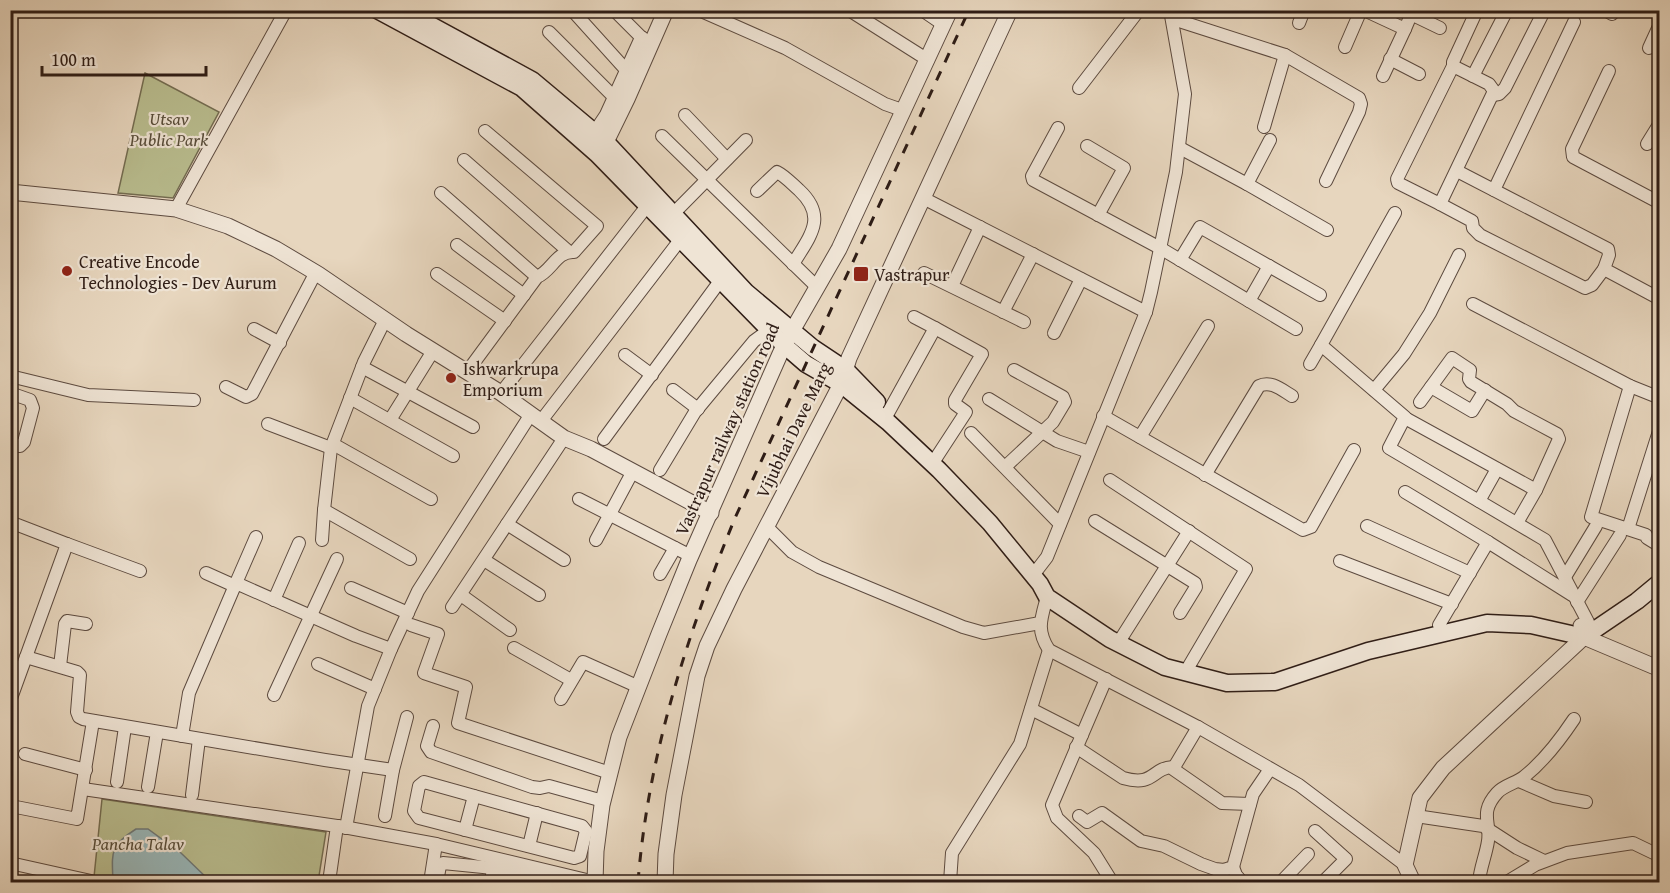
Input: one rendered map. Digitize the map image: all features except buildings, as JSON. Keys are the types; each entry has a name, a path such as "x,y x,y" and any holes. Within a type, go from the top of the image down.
{"main road":[{"path":"377,10 522,88 597,144 647,206 720,281 769,330 788,337"},
{"path":"403,10 532,80 673,214 788,337 844,377 888,413 996,518 1035,572 1047,597 1110,639 1165,667 1227,683 1275,682 1368,651 1487,623 1584,628 1637,601 1659,582"},
{"path":"844,377 939,470 1052,592 1122,637 1168,661 1228,676 1274,675 1366,644 1439,625 1486,616 1532,618 1584,628 1633,596 1659,572"}],"street":[{"path":"176,208 286,10"},
{"path":"572,10 627,71"},
{"path":"614,10 642,38"},
{"path":"597,144 655,10"},
{"path":"597,144 666,10"},
{"path":"699,10 786,48 885,104 902,110"},
{"path":"849,10 928,60"},
{"path":"921,10 947,18"},
{"name":"Vijubhai Dave Marg","path":"664,882 670,820 697,676 706,646 844,377 849,358 1010,10"},
{"path":"1079,88 1139,10"},
{"path":"1299,23 1304,10"},
{"path":"1345,46 1363,10 1405,28"},
{"path":"1457,171 1608,249 1610,255 1604,269 1592,285 1585,288 1480,235 1473,228 1472,221 1398,183 1397,179 1453,66 1477,10"},
{"path":"1473,76 1507,10"},
{"path":"1605,10 1612,14 1615,10"},
{"path":"1383,76 1412,12 1440,28"},
{"path":"1493,95 1499,94 1505,88 1543,13"},
{"path":"1035,572 1047,558 1146,312 1180,148 1185,94 1172,15 1285,55 1359,98 1361,105 1359,112 1326,181"},
{"name":"Vastrapur railway station road","path":"595,882 596,851 603,801 620,737 691,556 788,337 839,249 902,110 947,18"},
{"path":"1494,190 1574,22"},
{"path":"1649,48 1659,24"},
{"path":"549,32 615,98"},
{"path":"1264,127 1285,55"},
{"path":"1390,59 1419,74"},
{"path":"1440,204 1493,95 1492,87 1453,66"},
{"path":"1609,71 1572,149 1573,157 1659,202"},
{"path":"685,115 727,159"},
{"path":"1647,144 1659,123"},
{"path":"1058,128 1032,178 1037,183 1160,248 1296,329"},
{"path":"467,372 537,277 542,275 563,253 575,250 594,230 596,224 485,130"},
{"path":"662,135 817,287"},
{"path":"673,214 746,140"},
{"path":"1246,184 1270,140"},
{"path":"1087,146 1124,168 1098,215"},
{"path":"1180,148 1327,230"},
{"path":"464,160 568,251"},
{"path":"757,191 777,172 810,201 813,208 814,225 793,264"},
{"path":"10,192 145,207 176,208 228,226 276,249 316,272 385,320 501,393 564,438 591,448 711,513"},
{"path":"441,193 537,277"},
{"path":"923,198 1146,312"},
{"path":"501,393 647,206"},
{"path":"1310,364 1395,213"},
{"path":"1180,260 1200,226 1320,295"},
{"path":"952,286 980,227"},
{"path":"329,882 368,706 391,649 410,619 418,591 536,418 680,240"},
{"path":"457,245 524,295"},
{"path":"1003,312 1033,254"},
{"path":"1374,390 1404,354 1430,313 1459,255"},
{"path":"1249,301 1269,266"},
{"path":"1604,269 1659,299"},
{"path":"226,387 246,397 252,394 316,272"},
{"path":"924,273 1024,322"},
{"path":"437,274 505,321"},
{"path":"1054,333 1081,279"},
{"path":"604,439 720,281"},
{"path":"1473,304 1630,386 1659,398"},
{"path":"914,317 982,354 955,400 955,404 966,412 936,458"},
{"path":"322,540 332,446 362,367 385,320"},
{"path":"1140,437 1208,326"},
{"path":"888,413 935,328"},
{"path":"254,329 280,343"},
{"path":"660,470 698,408 754,341 769,330"},
{"path":"1321,345 1405,418 1536,490"},
{"path":"390,420 433,351"},
{"path":"625,355 652,375"},
{"path":"1420,402 1452,358 1469,368 1472,372 1469,379 1471,382 1507,404 1514,411 1558,435 1559,439 1536,490 1517,523"},
{"path":"362,367 473,427"},
{"path":"1005,467 1043,433 1064,406 1064,399 1014,370"},
{"path":"10,376 88,395 194,400"},
{"path":"1205,475 1259,386 1266,383 1271,384 1292,396"},
{"path":"1630,386 1591,515 1593,519 1624,532 1646,535 1659,546"},
{"path":"1431,387 1472,411 1485,390"},
{"path":"673,390 698,408"},
{"path":"10,393 30,400 33,408 24,442 20,446 10,445"},
{"path":"350,398 453,456"},
{"path":"989,399 1043,433 1068,446 1089,452"},
{"path":"1103,416 1303,530 1311,527 1354,450"},
{"path":"1405,418 1389,448 1545,540 1576,599 1584,628 1659,669"},
{"path":"268,424 332,446 431,499"},
{"path":"1576,599 1624,532 1659,428"},
{"path":"971,433 1060,524"},
{"path":"452,607 564,438"},
{"path":"1479,501 1497,469"},
{"path":"596,540 633,471"},
{"path":"1110,480 1246,569 1188,666"},
{"path":"1405,492 1576,599"},
{"path":"579,499 691,556"},
{"path":"324,510 410,559"},
{"path":"1095,521 1197,585 1180,613"},
{"path":"10,522 140,571"},
{"path":"507,524 564,560"},
{"path":"1367,526 1470,573"},
{"path":"1564,577 1596,526"},
{"path":"767,527 792,552 819,567 952,624 984,633 1040,623"},
{"path":"1122,637 1189,531"},
{"path":"182,736 189,693 256,537"},
{"path":"1439,625 1488,542"},
{"path":"274,600 299,543"},
{"path":"10,701 67,544"},
{"path":"660,574 675,548"},
{"path":"274,695 337,559"},
{"path":"484,560 539,595"},
{"path":"1340,561 1452,604"},
{"path":"206,573 391,649"},
{"path":"351,588 438,634 424,673 466,688 458,723 610,773"},
{"path":"461,595 510,630"},
{"path":"1047,597 1040,623 1042,639 1049,650 1198,727 1299,785 1405,865 1413,882"},
{"path":"60,666 64,624 67,621 86,624"},
{"path":"1405,865 1420,798 1443,768 1584,628"},
{"path":"514,648 571,680"},
{"path":"950,882 952,853 1020,744 1049,650"},
{"path":"26,657 74,670 80,675 77,712 79,717 125,727 393,770"},
{"path":"561,699 583,662 639,687"},
{"path":"318,664 375,689"},
{"path":"1106,680 1052,805 1057,818 1094,853 1112,882"},
{"path":"1031,709 1082,735"},
{"path":"385,816 393,770 407,717"},
{"path":"1479,882 1488,842 1486,814 1496,794 1502,788 1519,781 1550,753 1574,719"},
{"path":"16,807 77,819 93,721"},
{"path":"433,726 427,746 431,752 532,787 549,786 603,801"},
{"path":"117,782 125,727"},
{"path":"1076,747 1123,778 1143,780 1152,777 1166,767 1173,766 1198,727"},
{"path":"148,787 157,732"},
{"path":"192,795 200,739"},
{"path":"25,753 86,770"},
{"path":"1173,766 1176,771 1222,803 1250,804"},
{"path":"1242,882 1233,867 1250,804 1258,784 1270,769"},
{"path":"1519,781 1554,796 1586,802"},
{"path":"424,783 474,796 582,826 586,831 580,856 574,858 465,830 416,815 414,811 420,786 424,783"},
{"path":"82,789 341,827 436,844 547,879 549,882"},
{"path":"465,830 474,796"},
{"path":"528,846 537,813"},
{"path":"1079,816 1087,822 1102,813 1141,841 1164,846 1215,869 1224,870 1233,867"},
{"path":"1416,816 1476,824 1544,861"},
{"path":"1315,831 1346,859 1323,882"},
{"path":"488,836 491,882"},
{"path":"1507,882 1544,861 1567,853 1633,843 1659,856"},
{"path":"430,882 436,844"},
{"path":"1281,882 1308,854"},
{"path":"437,882 440,866 443,863 490,860 595,882"},
{"path":"10,863 91,881"}],"green space":[{"name":"Utsav Public Park","path":"145,73 219,112 173,198 118,193"},
{"name":"Pancha Talav","path":"102,799 326,832 318,882 97,882 94,877"}],"water":[{"path":"136,829 148,829 181,853 211,882 113,882 114,851 121,840"}],"railway":[{"path":"638,882 643,835 660,742 686,651 717,562 735,518 969,10"}],"place":[{"name":"Creative Encode Technologies - Dev Aurum","path":"67,271"},
{"name":"Vastrapur","path":"861,274"},
{"name":"Ishwarkrupa Emporium","path":"451,378"}]}
